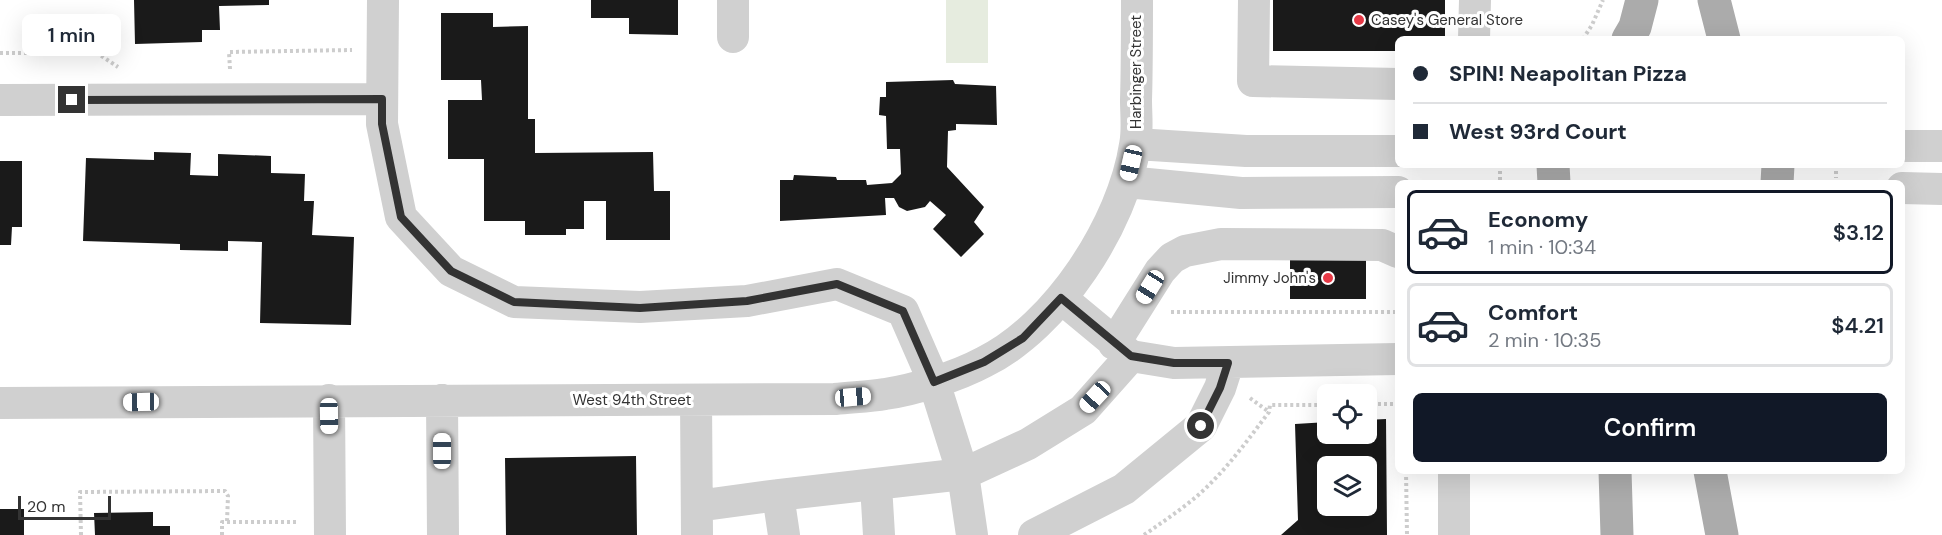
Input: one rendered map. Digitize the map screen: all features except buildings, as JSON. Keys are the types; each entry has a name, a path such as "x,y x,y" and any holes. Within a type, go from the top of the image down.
{"main road":[{"path":"1630,36 1635,27 1642,0"},
{"path":"1714,0 1723,36"},
{"path":"1616,474 1617,535"},
{"path":"1711,474 1722,535"}],"street":[{"path":"383,0 382,124 401,217 451,271 514,302 640,308 747,301 837,284 903,311 934,382 963,474 972,535"},
{"path":"733,0 733,37"},
{"name":"Harbinger Street","path":"1136,144 1137,0"},
{"path":"1254,0 1253,81 1395,84"},
{"path":"1474,36 1475,0"},
{"path":"0,100 382,99"},
{"path":"1136,144 1246,151 1395,151"},
{"name":"West 94th Street","path":"0,403 836,399 887,394 934,382 984,362 1023,338 1061,298 1087,263 1127,182 1136,144"},
{"path":"1905,146 1942,146"},
{"path":"1127,182 1241,193 1395,192"},
{"path":"1905,188 1942,189"},
{"path":"696,400 697,521 778,495 963,474 1028,444 1083,410 1123,350 1140,302 1160,271 1172,258 1185,251 1221,244 1393,246"},
{"path":"1061,298 1123,350 1174,363 1395,359"},
{"path":"1034,535 1067,527 1124,489 1201,426 1220,388 1228,363"},
{"path":"329,400 330,535"},
{"path":"442,400 443,535"},
{"path":"1454,474 1454,535"},
{"path":"876,485 879,535"},
{"path":"778,495 784,535"}],"path":[{"path":"1585,36 1603,0"},
{"path":"230,71 229,52 382,50"},
{"path":"0,53 97,53 122,69"},
{"path":"1836,168 1836,178"},
{"path":"1140,302 1155,312 1395,312"},
{"path":"1244,394 1269,412"},
{"path":"1377,404 1395,404"},
{"path":"1144,535 1187,505 1217,477 1269,412 1270,405 1317,405"},
{"path":"1406,474 1407,535"},
{"path":"81,535 80,492 225,491 228,496 227,522"},
{"path":"222,535 222,522 299,521 299,528"}],"shaded area":[{"path":"946,0 988,0 988,63 946,63"}],"place":[{"name":"Casey's General Store","path":"1359,20"},
{"name":"Jimmy John's","path":"1328,278"}],"route":[{"path":"72,100 382,99 382,124 401,217 451,271 514,302 640,308 747,301 837,284 903,311 934,382 984,362 1023,338 1061,298 1131,356 1174,363 1228,363 1220,388 1201,426"}]}
